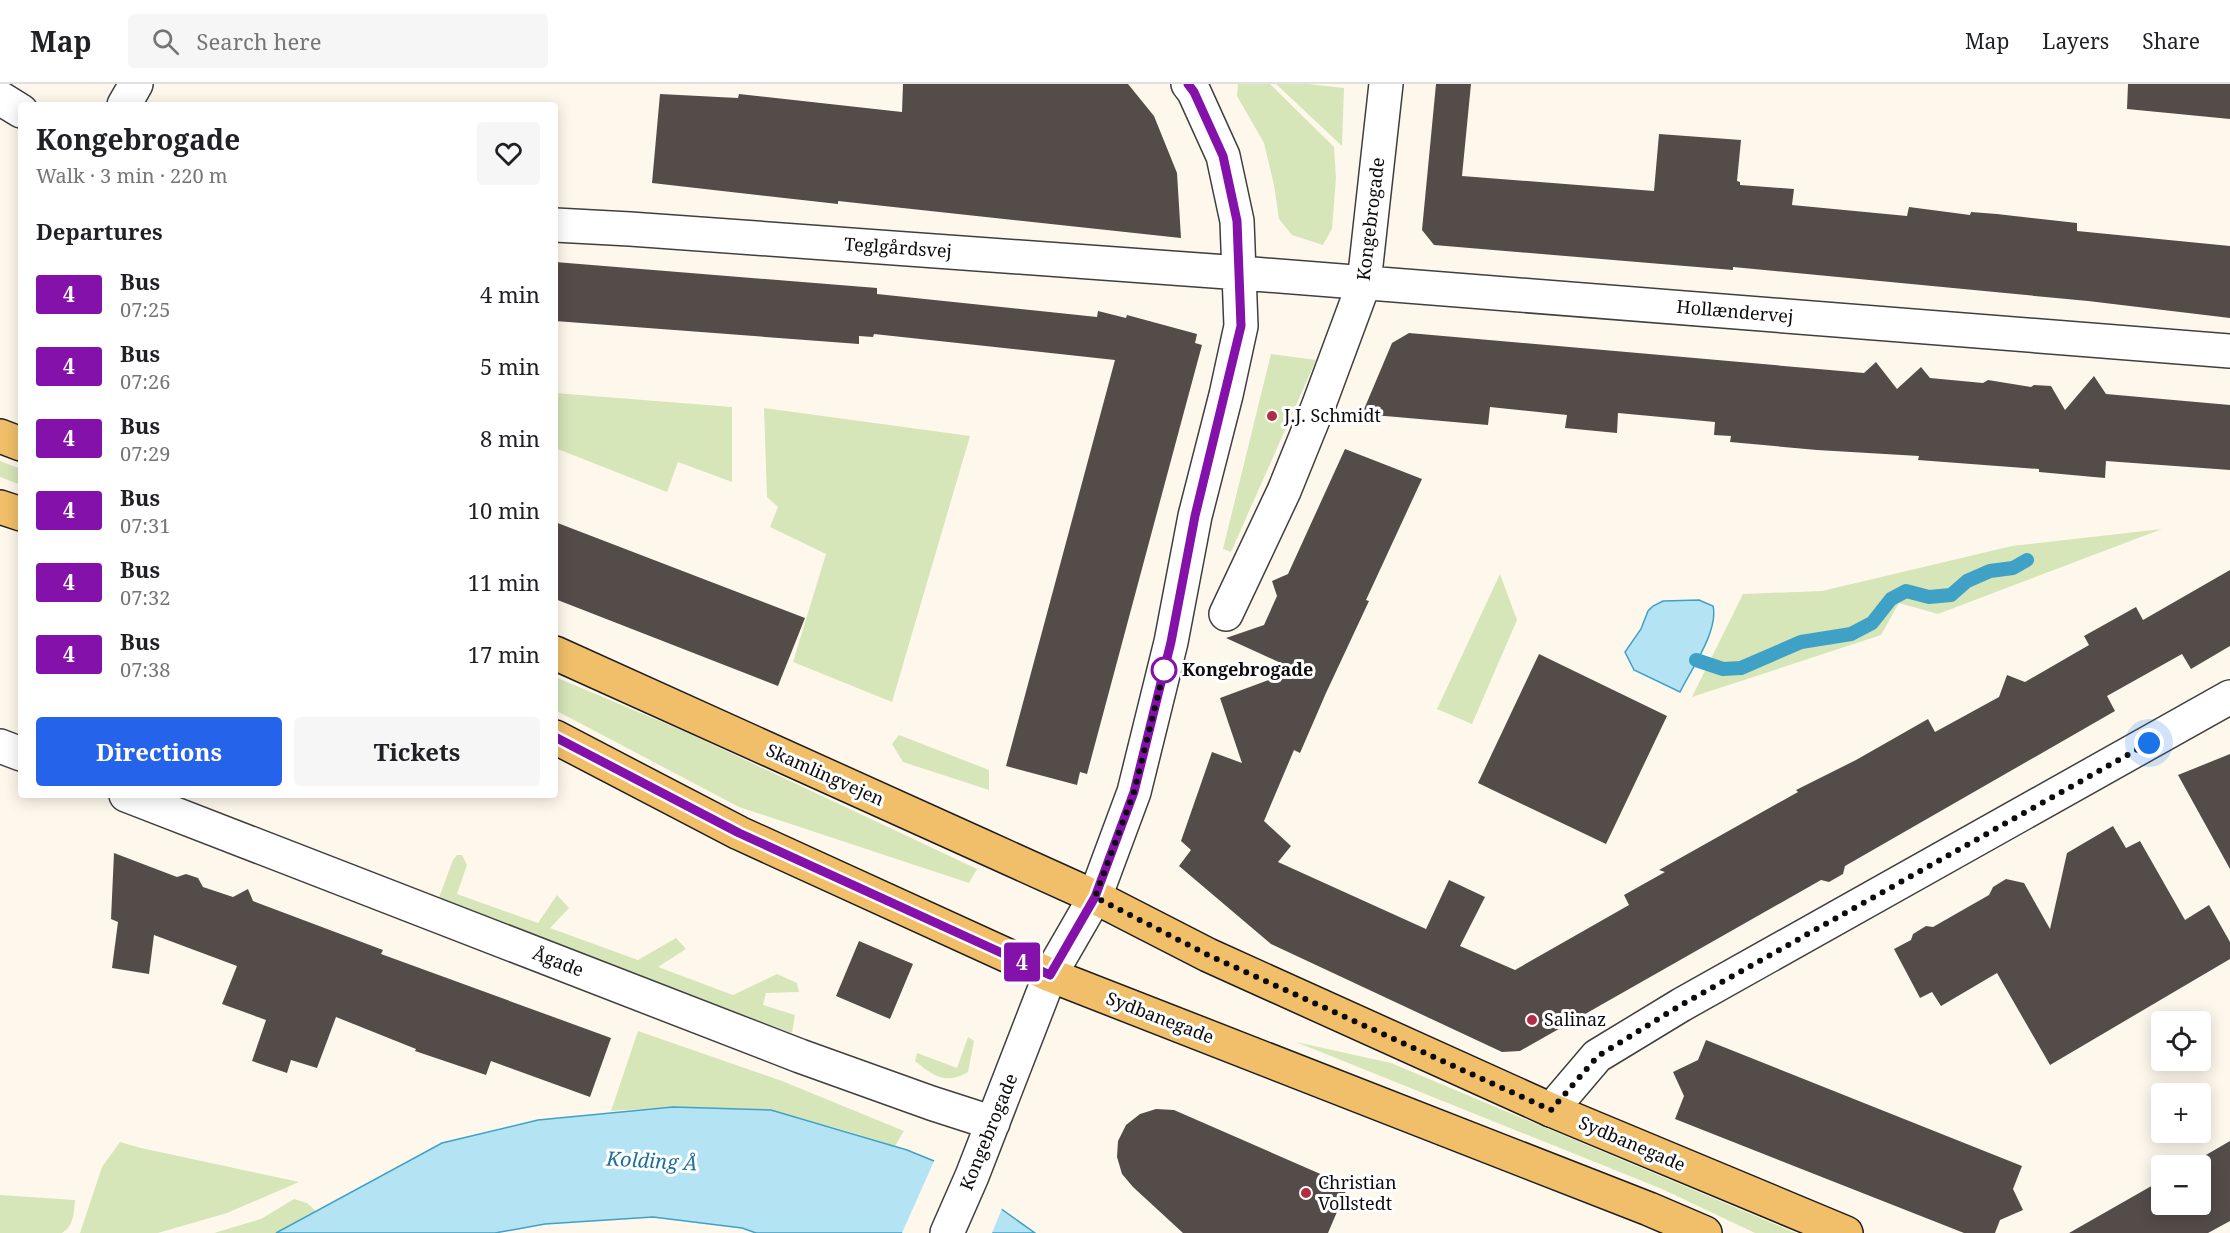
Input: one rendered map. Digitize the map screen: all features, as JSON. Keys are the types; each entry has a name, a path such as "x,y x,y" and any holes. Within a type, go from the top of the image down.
{"main road":[{"path":"0,436 18,443"},
{"path":"0,507 18,513"},
{"name":"Skamlingvejen","path":"558,654 1095,897"},
{"path":"558,739 739,833 1050,975"},
{"name":"Sydbanegade","path":"1095,897 1208,955 1551,1110 1846,1233"},
{"name":"Sydbanegade","path":"1050,975 1706,1233"}],"street":[{"path":"126,102 136,84"},
{"name":"Kongebrogade","path":"947,1233 972,1176 1050,975 1095,897 1134,792 1171,642 1195,516 1241,326 1241,273 1237,221 1223,156 1194,92 1188,84"},
{"name":"Kongebrogade","path":"1226,614 1284,491 1364,283 1386,84"},
{"path":"0,98 18,109"},
{"name":"Teglgårdsvej","path":"558,225 1241,273"},
{"name":"Hollændervej","path":"1241,273 2230,351"},
{"path":"1551,1110 1598,1056 1681,1005 2230,697"},
{"path":"0,746 18,753"},
{"name":"Ågade","path":"134,798 800,1056 993,1123"}],"green space":[{"path":"1238,84 1270,84 1334,147 1336,178 1332,229 1323,245 1292,235 1279,219 1264,143 1237,96"},
{"path":"1276,84 1308,84 1344,88 1342,146"},
{"path":"1271,354 1316,360 1231,552 1223,549"},
{"path":"558,393 732,407 732,482 678,462 667,492 558,449"},
{"path":"764,408 970,436 892,702 793,662 826,554 770,527 778,507 767,497"},
{"path":"0,461 18,468 18,484 0,477"},
{"path":"2162,529 1938,614 1899,603 1881,635 1692,697 1743,594 1822,591 2012,546"},
{"path":"1500,574 1517,620 1472,724 1437,709"},
{"path":"558,678 686,732 977,869 969,883 739,807 558,712"},
{"path":"899,735 989,770 989,790 903,762 892,744"},
{"path":"457,855 462,855 467,865 457,894 538,923 557,895 569,908 550,928 638,960 676,938 686,949 658,967 733,995 777,974 797,983 799,992 766,993 763,1005 795,1015 792,1033 437,903"},
{"path":"638,1031 782,1081 904,1131 895,1146 771,1110 673,1107 611,1111"},
{"path":"968,1037 974,1041 968,1072 960,1076 940,1077 915,1061 917,1053 957,1068"},
{"path":"1296,1042 1391,1063 1796,1233 1755,1233 1662,1189"},
{"path":"120,1142 299,1182 227,1213 158,1233 80,1233 102,1167"},
{"path":"0,1195 75,1200 74,1214 69,1227 62,1233 0,1233"},
{"path":"294,1199 307,1203 317,1212 276,1233 214,1233 261,1219"}],"water":[{"path":"1699,600 1713,606 1712,626 1703,650 1680,692 1634,670 1625,652 1641,629 1648,611 1663,601"},
{"name":"Kolding Å","path":"673,1107 771,1110 907,1150 934,1161 1035,1233 756,1233 742,1228 653,1217 545,1224 495,1233 276,1233 442,1143 538,1120"}],"pier":[{"path":"935,1159 1003,1206 992,1233 902,1233"}],"building":[{"path":"903,84 1128,84 1154,116 1177,173 1181,238 652,183 660,94 738,98 739,94 902,112"},
{"path":"1436,84 1471,84 1462,176 1654,191 1659,134 1741,140 1737,181 1740,185 1794,189 1792,205 1907,216 1909,207 1970,215 1971,212 1997,214 2077,223 2077,231 2230,246 2230,318 2088,301 1733,267 1733,270 1434,245 1422,230"},
{"path":"2128,84 2230,84 2230,119 2127,109"},
{"path":"558,262 877,288 877,294 1097,317 1098,311 1126,318 1127,315 1197,334 1195,343 1202,345 1087,774 1080,772 1077,785 1006,766 1115,360 874,334 873,337 859,336 859,344 558,321"},
{"path":"1409,333 1864,373 1876,362 1897,389 1921,367 1930,378 1983,383 1988,380 2031,387 2034,385 2051,386 2065,410 2094,376 2106,394 2230,405 2230,470 2106,461 2105,478 2039,472 2039,469 1918,460 1919,456 1730,442 1731,436 1714,435 1715,422 1618,413 1617,433 1565,428 1567,415 1490,407 1488,425 1362,414 1392,343"},
{"path":"1345,449 1422,479 1366,600 1369,601 1300,753 1294,750 1264,821 1291,846 1278,862 1426,929 1449,880 1485,897 1460,946 1515,970 1629,905 1624,895 1665,872 1659,870 1798,792 1796,790 1856,760 1928,719 1935,732 1999,697 2007,675 2025,682 2089,645 2084,636 2136,607 2143,620 2230,570 2230,646 2191,669 2182,654 2107,696 2115,711 1845,866 1843,874 1829,882 1821,880 1520,1051 1502,1052 1271,944 1179,866 1191,850 1181,841 1212,752 1242,763 1220,698 1296,670 1226,638 1264,625 1277,596 1272,581 1288,574"},
{"path":"558,523 805,618 778,686 558,600"},
{"path":"1539,654 1667,716 1606,844 1478,783"},
{"path":"2230,754 2230,869 2178,775"},
{"path":"2113,826 2126,848 2140,841 2185,920 2209,905 2230,942 2230,959 2050,1065 1997,973 1941,1006 1932,992 1920,998 1894,949 1911,940 1913,934 1926,926 1933,927 1989,895 1993,887 2006,879 2024,883 2050,929 2067,853"},
{"path":"114,853 177,877 186,874 198,878 203,887 233,897 248,889 253,901 383,950 381,954 611,1038 590,1097 491,1061 486,1075 415,1051 416,1049 336,1017 317,1068 291,1060 287,1073 252,1061 266,1020 222,1004 237,966 154,935 149,974 112,968 118,922 111,919"},
{"path":"859,941 913,964 890,1019 836,996"},
{"path":"1706,1040 2022,1166 2013,1189 2023,1210 2000,1220 1995,1233 1964,1233 1675,1119 1684,1096 1673,1072 1698,1060"},
{"path":"1156,1109 1174,1110 1348,1186 1328,1233 1183,1233 1133,1187 1122,1174 1117,1157 1118,1141 1126,1125 1140,1114"},
{"path":"2230,1141 2230,1221 2208,1233 2069,1233 2151,1186 2151,1215 2211,1215 2211,1155 2206,1155"}],"waterway":[{"path":"1696,660 1723,669 1741,668 1801,642 1851,634 1872,623 1891,599 1906,591 1929,597 1951,595 1967,581 1990,571 2013,568 2027,560"}],"bus line":[{"name":"4","path":"558,739 739,833 1050,975 1095,897 1134,792 1171,642 1195,516 1241,326 1241,273 1237,221 1223,156 1194,92 1188,84"}],"place":[{"name":"J.J. Schmidt","path":"1272,416"},
{"name":"Kongebrogade","path":"1164,670"},
{"name":"Salinaz","path":"1532,1020"},
{"name":"Christian Vollstedt","path":"1306,1193"}],"route":[{"path":"1164,670 1166,663 1134,792 1095,897 1208,955 1551,1110 1598,1056 1614,1046 1681,1005 2149,743"}]}
